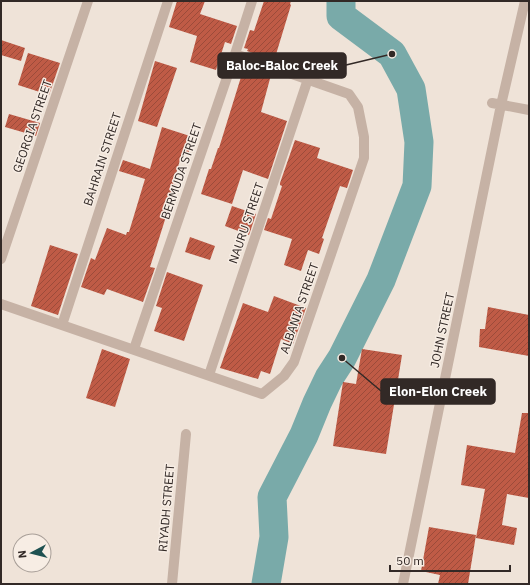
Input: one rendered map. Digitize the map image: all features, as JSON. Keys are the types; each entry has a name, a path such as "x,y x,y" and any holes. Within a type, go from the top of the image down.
{"street":[{"name":"GEORGIA STREET","path":"1,259 88,1"},
{"name":"BAHRAIN STREET","path":"62,325 168,1"},
{"name":"BERMUDA STREET","path":"134,349 252,1"},
{"name":"JOHN STREET","path":"403,584 497,104 525,1"},
{"name":"ALBANIA STREET","path":"1,304 262,394 284,376 294,362 364,158 364,137 358,107 349,94 235,54"},
{"name":"NAURU STREET","path":"209,375 308,79"},
{"path":"497,104 529,110"},
{"name":"RIYADH STREET","path":"172,584 186,434"}],"building":[{"path":"177,1 205,1 200,14 237,26 231,44 225,42 216,70 190,62 197,36 169,27"},
{"path":"264,1 291,1 274,61 247,51 248,49 244,48 250,30 254,31"},
{"path":"1,40 25,48 21,61 1,55"},
{"path":"28,53 60,63 49,95 18,85"},
{"path":"155,61 177,68 157,127 138,121"},
{"path":"245,64 270,73 269,75 271,75 261,112 287,121 268,179 243,170 232,204 201,194 209,169 211,169 219,148"},
{"path":"9,114 40,123 36,136 5,127"},
{"path":"162,127 193,137 188,155 182,153 173,184 176,185 150,267 155,268 143,302 107,289 104,295 81,287 91,258 95,260 107,228 126,235 127,232 129,232 145,179 119,171 123,160 150,169"},
{"path":"295,140 320,148 317,158 353,170 347,188 340,186 322,238 324,239 319,254 308,250 301,271 284,265 292,239 264,230 268,218 271,219 282,186 280,183"},
{"path":"232,206 256,214 249,235 225,226"},
{"path":"190,237 215,246 210,260 185,252"},
{"path":"50,245 78,254 58,315 31,306"},
{"path":"167,272 203,285 184,341 154,331 162,308 156,306"},
{"path":"274,296 306,308 293,344 281,339 270,374 261,371 258,379 220,368 243,303 268,312"},
{"path":"488,307 529,315 529,356 479,347 480,329 485,329"},
{"path":"102,349 130,359 115,407 86,398"},
{"path":"362,349 402,355 386,454 333,446 343,382 356,384"},
{"path":"522,413 529,413 529,498 507,494 502,525 517,528 514,545 476,538 485,489 461,485 467,445 515,453"},
{"path":"429,527 476,535 468,584 438,584 440,575 421,571"}],"waterway":[{"path":"266,584 274,537 272,497 304,435 329,378 342,358 381,280 417,186 419,142 411,89 392,54 341,16 341,1"}],"place":[{"name":"Baloc-Baloc Creek","path":"392,54"},
{"name":"Elon-Elon Creek","path":"342,358"}]}
